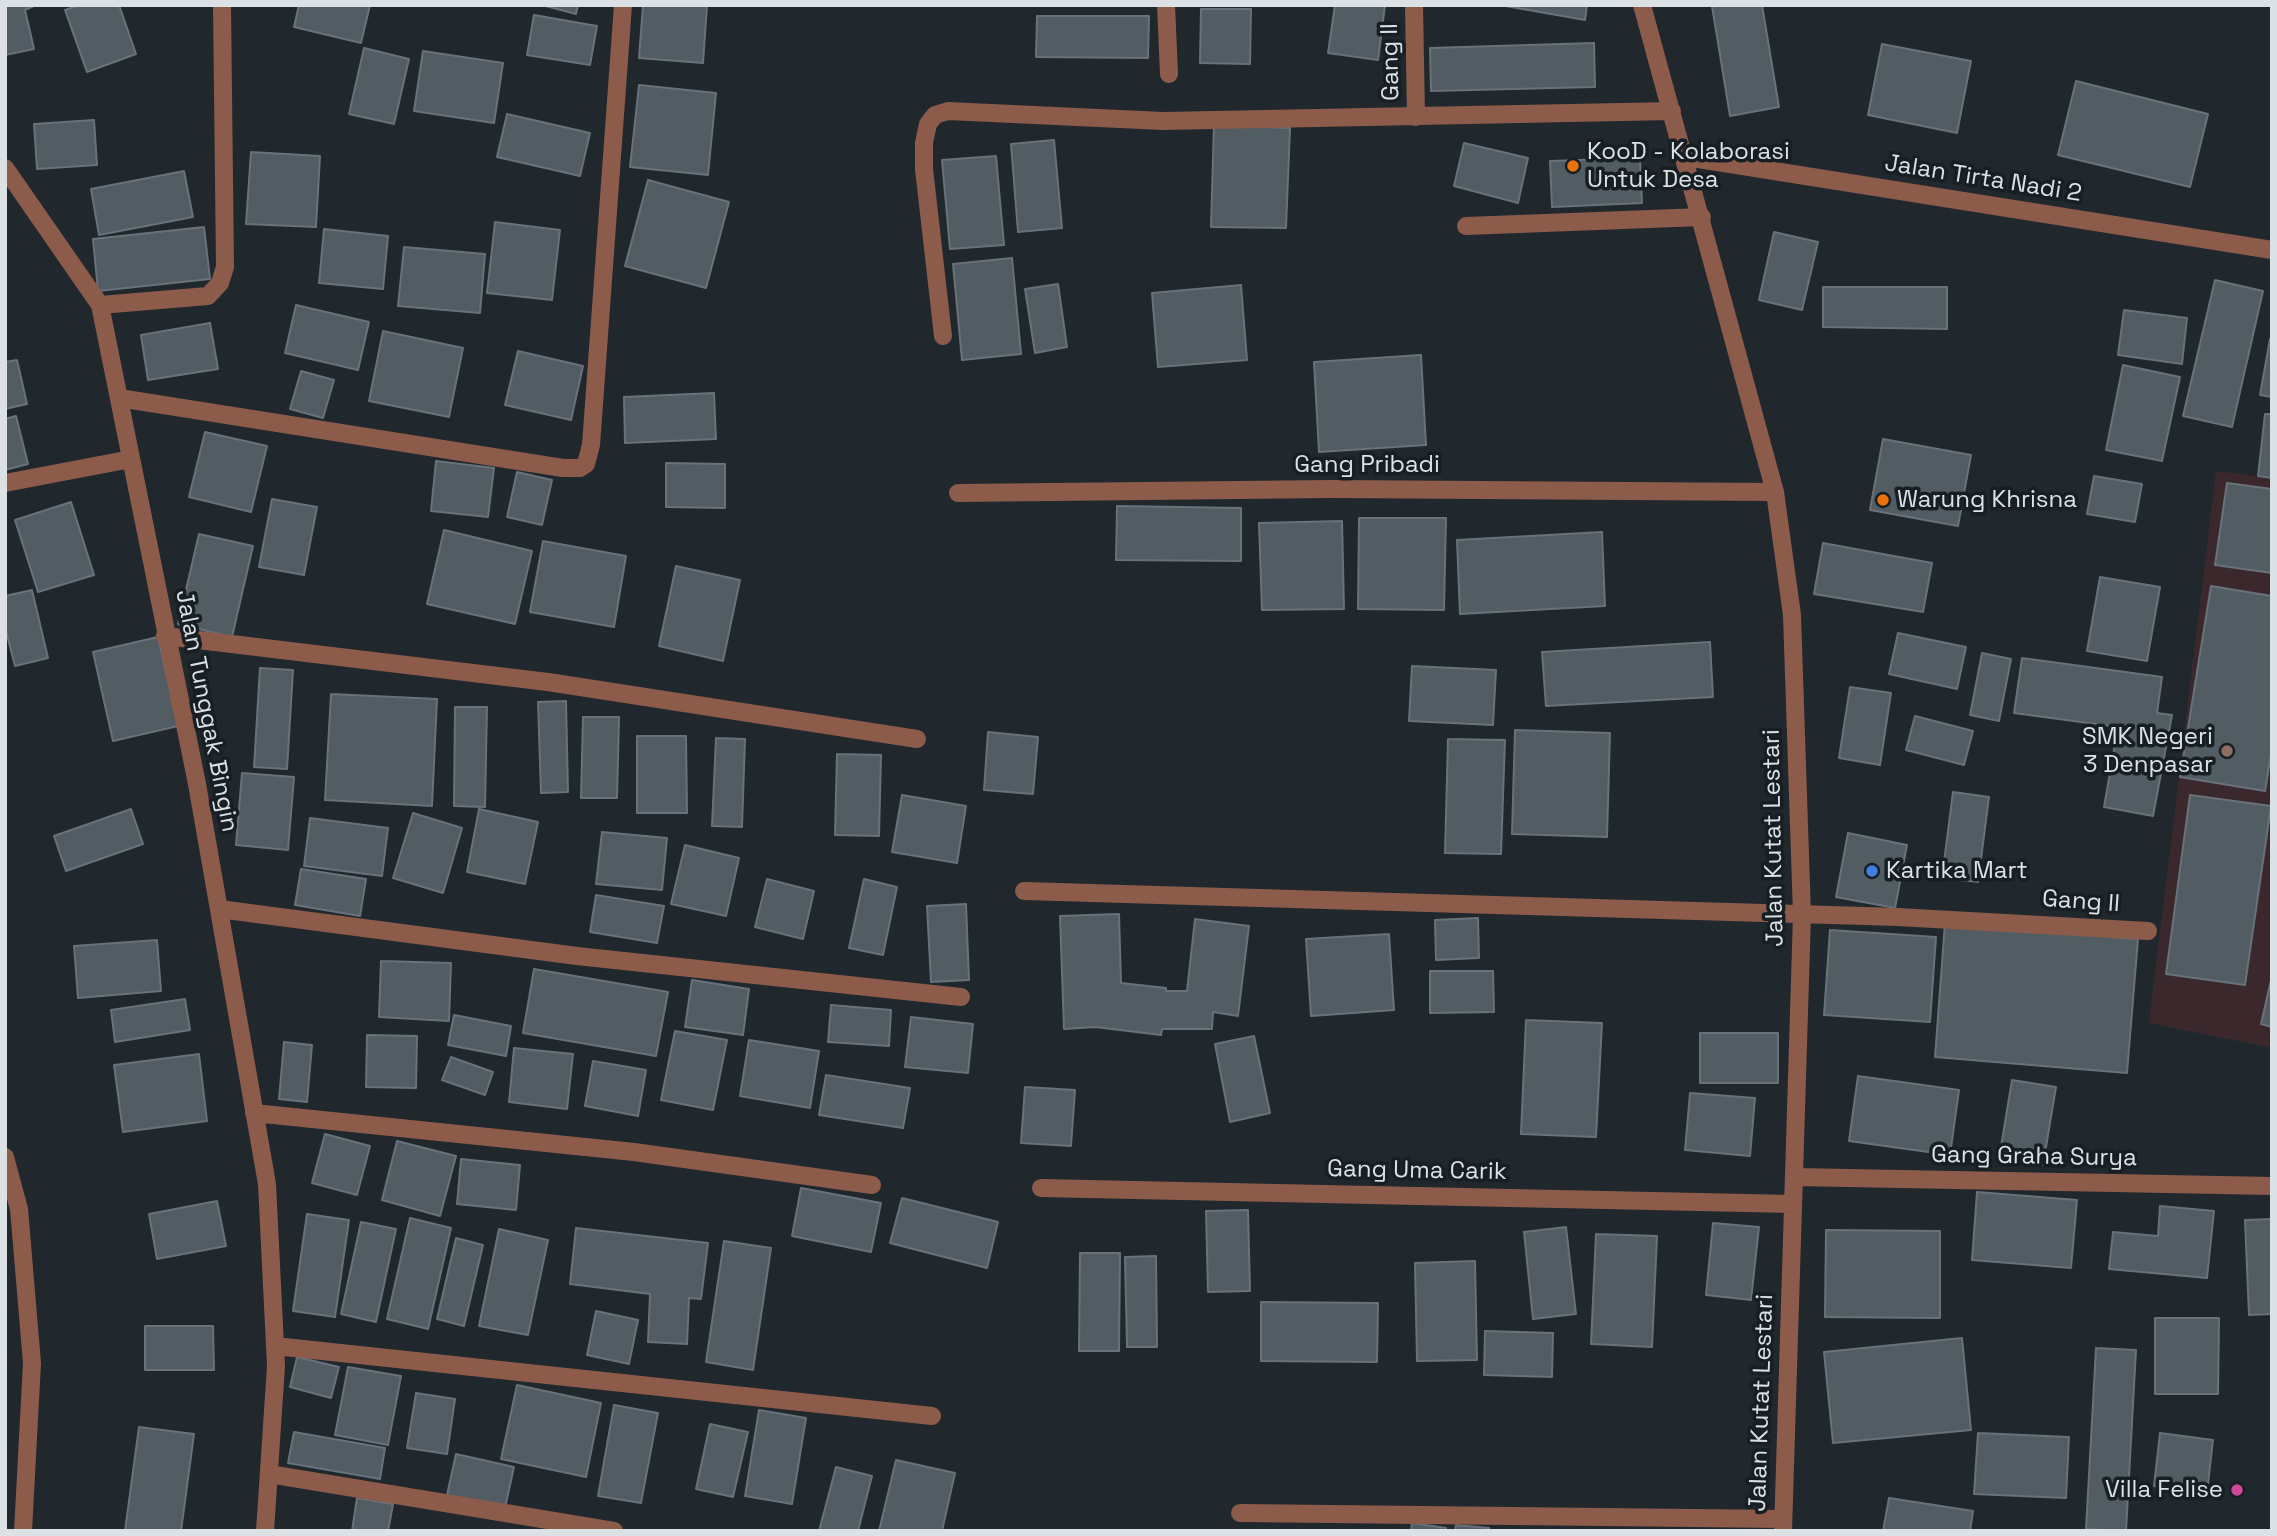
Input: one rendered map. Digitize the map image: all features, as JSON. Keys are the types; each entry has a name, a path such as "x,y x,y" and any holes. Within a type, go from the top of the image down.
{"street":[{"path":"5,168 100,305 208,296 220,283 225,267 222,5"},
{"path":"119,398 563,468 580,468 586,464 591,445 623,5"},
{"path":"1166,5 1169,74"},
{"name":"Gang II","path":"1414,5 1416,117"},
{"name":"Jalan Kutat Lestari","path":"1642,5 1686,157 1775,492 1792,615 1802,915 1783,1525"},
{"path":"943,336 924,169 924,143 928,124 935,115 948,111 1163,121 1672,111"},
{"name":"Jalan Tirta Nadi 2","path":"1686,157 2272,250"},
{"path":"1466,226 1702,216"},
{"name":"Jalan Tunggak Bingin","path":"100,305 197,784 267,1184 275,1346 265,1531"},
{"path":"5,483 131,459"},
{"name":"Gang Pribadi","path":"958,493 1331,489 1775,492"},
{"path":"165,636 548,682 917,739"},
{"name":"Gang II","path":"1024,891 1898,917 2148,931"},
{"path":"219,909 577,956 961,997"},
{"path":"254,1113 634,1152 872,1185"},
{"path":"5,1157 19,1209 32,1363 23,1531"},
{"name":"Gang Graha Surya","path":"1795,1177 2272,1186"},
{"name":"Gang Uma Carik","path":"1041,1188 1793,1203"},
{"path":"275,1346 932,1416"},
{"path":"269,1474 614,1531"},
{"path":"1240,1513 1783,1525"}],"shaded area":[{"name":"SMK Negeri 3 Denpasar","path":"2216,471 2272,478 2272,1048 2149,1023"}],"building":[{"path":"5,5 36,5 25,10 34,49 5,55"},
{"path":"80,5 119,5 136,54 87,72 65,10"},
{"path":"299,5 370,5 361,43 294,27"},
{"path":"542,5 578,5 576,14"},
{"path":"643,5 707,5 703,63 639,58"},
{"path":"1335,5 1385,5 1378,60 1328,53"},
{"path":"1500,5 1587,5 1585,20"},
{"path":"1762,5 1779,107 1730,116 1712,6"},
{"path":"1201,9 1251,9 1250,64 1200,63"},
{"path":"534,15 597,26 590,65 527,55"},
{"path":"1037,16 1149,16 1148,58 1036,57"},
{"path":"1594,43 1595,87 1431,91 1430,48"},
{"path":"1882,44 1971,61 1957,133 1868,115"},
{"path":"364,48 409,59 394,124 349,114"},
{"path":"423,51 503,63 494,123 414,111"},
{"path":"2076,81 2208,114 2190,187 2058,155"},
{"path":"639,85 716,93 708,175 630,167"},
{"path":"507,114 590,133 580,176 497,157"},
{"path":"94,120 97,165 37,169 34,124"},
{"path":"1214,125 1290,128 1286,228 1211,227"},
{"path":"1054,140 1062,228 1018,232 1011,144"},
{"path":"1464,143 1528,158 1518,203 1454,186"},
{"path":"251,152 320,156 316,227 246,224"},
{"path":"996,156 1004,245 950,249 942,160"},
{"path":"1640,158 1642,203 1552,207 1550,161"},
{"path":"184,171 193,217 99,235 91,189"},
{"path":"648,180 729,202 706,288 625,266"},
{"path":"495,222 560,230 552,300 487,293"},
{"path":"204,227 210,279 98,291 93,239"},
{"path":"324,229 388,236 383,289 319,283"},
{"path":"1774,232 1818,242 1802,310 1759,300"},
{"path":"404,247 485,254 480,313 398,306"},
{"path":"1012,258 1021,354 962,360 953,264"},
{"path":"2215,280 2263,291 2232,427 2183,416"},
{"path":"1058,284 1067,347 1035,353 1025,289"},
{"path":"1241,285 1247,360 1158,367 1152,293"},
{"path":"1823,287 1947,287 1947,329 1823,327"},
{"path":"296,305 369,322 358,370 285,353"},
{"path":"2124,310 2187,318 2182,364 2118,355"},
{"path":"210,323 218,369 148,380 141,335"},
{"path":"383,331 463,348 449,417 369,401"},
{"path":"2272,339 2272,397 2260,395"},
{"path":"518,351 583,366 571,420 505,405"},
{"path":"1421,355 1426,445 1319,452 1314,362"},
{"path":"17,360 27,404 5,409 5,362"},
{"path":"2123,365 2180,377 2162,461 2106,450"},
{"path":"301,371 334,380 323,418 290,409"},
{"path":"714,393 716,439 625,443 624,397"},
{"path":"2265,414 2272,414 2272,478 2258,476"},
{"path":"16,416 28,464 5,470 5,419"},
{"path":"205,432 267,446 251,512 189,497"},
{"path":"1883,439 1971,455 1958,526 1870,510"},
{"path":"436,461 494,468 488,517 431,511"},
{"path":"666,463 725,464 725,508 666,507"},
{"path":"517,472 552,480 542,525 507,517"},
{"path":"2094,476 2142,484 2135,522 2087,514"},
{"path":"2227,483 2272,489 2272,573 2215,565"},
{"path":"272,499 317,507 304,575 259,567"},
{"path":"71,502 94,575 38,592 15,520"},
{"path":"1117,506 1241,508 1241,561 1116,560"},
{"path":"1359,518 1446,518 1444,610 1358,609"},
{"path":"1342,521 1344,609 1262,610 1259,523"},
{"path":"444,530 532,551 515,624 427,604"},
{"path":"1602,532 1605,606 1460,614 1457,540"},
{"path":"199,534 253,546 232,637 178,624"},
{"path":"543,541 626,556 614,627 530,612"},
{"path":"1823,543 1932,563 1923,612 1814,594"},
{"path":"676,566 740,580 723,661 659,646"},
{"path":"2100,577 2160,587 2147,661 2087,651"},
{"path":"2211,586 2272,596 2272,748 2265,791 2180,777"},
{"path":"32,590 48,658 15,666 5,627 5,596"},
{"path":"1898,633 1966,647 1957,689 1889,674"},
{"path":"158,637 178,726 113,741 93,652"},
{"path":"1710,642 1713,697 1546,706 1542,652"},
{"path":"1982,653 2011,659 1999,721 1970,715"},
{"path":"2022,658 2162,677 2157,713 2172,715 2153,816 2104,807 2118,727 2014,713"},
{"path":"1412,666 1496,670 1493,725 1409,721"},
{"path":"260,668 293,670 287,769 254,767"},
{"path":"1850,687 1891,693 1880,765 1839,758"},
{"path":"331,694 437,699 432,806 325,800"},
{"path":"566,701 568,792 541,793 538,702"},
{"path":"455,707 487,707 485,807 454,806"},
{"path":"1915,716 1973,731 1964,765 1906,750"},
{"path":"583,717 619,717 617,798 581,798"},
{"path":"1515,730 1610,733 1607,837 1512,834"},
{"path":"988,732 1038,737 1033,794 984,790"},
{"path":"637,736 686,736 687,813 637,813"},
{"path":"716,738 745,739 742,827 712,826"},
{"path":"1448,739 1505,740 1501,854 1445,853"},
{"path":"837,754 881,755 879,836 835,835"},
{"path":"242,773 294,777 288,850 236,845"},
{"path":"1953,792 1989,797 1978,882 1942,878"},
{"path":"902,795 966,806 957,863 892,852"},
{"path":"2190,795 2271,806 2245,985 2166,974"},
{"path":"131,809 143,844 66,871 54,836"},
{"path":"479,809 538,822 525,884 467,872"},
{"path":"413,813 462,828 443,893 393,878"},
{"path":"310,818 388,828 382,876 304,866"},
{"path":"602,832 667,838 662,890 596,884"},
{"name":"Kartika Mart","path":"1848,833 1907,845 1895,908 1836,897"},
{"path":"685,845 739,858 726,916 671,904"},
{"path":"301,869 366,879 360,916 295,905"},
{"path":"767,879 814,891 803,939 755,927"},
{"path":"864,879 897,887 883,955 849,948"},
{"path":"596,895 664,906 657,943 590,932"},
{"path":"966,904 969,980 931,982 927,906"},
{"path":"1119,914 1121,983 1166,988 1166,991 1187,991 1195,919 1249,926 1238,1016 1213,1012 1212,1029 1162,1029 1161,1035 1095,1027 1064,1029 1060,916"},
{"path":"1478,918 1479,958 1436,960 1435,920"},
{"path":"1945,923 2138,939 2127,1073 1935,1057"},
{"path":"1830,930 1936,937 1930,1022 1824,1015"},
{"path":"1389,934 1394,1010 1311,1016 1306,939"},
{"path":"157,940 161,991 78,998 74,946"},
{"path":"381,961 451,963 449,1021 379,1017"},
{"path":"534,969 668,992 656,1056 523,1033"},
{"path":"1430,971 1493,971 1494,1012 1430,1013"},
{"path":"2272,976 2272,1027 2261,1024"},
{"path":"692,980 749,989 743,1035 685,1027"},
{"path":"185,999 190,1030 115,1042 111,1010"},
{"path":"831,1005 891,1010 889,1046 828,1042"},
{"path":"454,1015 511,1026 506,1056 448,1045"},
{"path":"911,1017 973,1024 968,1073 905,1067"},
{"path":"1526,1020 1602,1023 1596,1137 1521,1134"},
{"path":"675,1031 727,1040 713,1110 661,1100"},
{"path":"1700,1033 1778,1033 1778,1083 1700,1083"},
{"path":"367,1035 417,1036 416,1088 366,1087"},
{"path":"1254,1036 1270,1113 1230,1122 1215,1044"},
{"path":"749,1040 819,1051 810,1108 740,1096"},
{"path":"284,1042 312,1045 307,1102 279,1099"},
{"path":"514,1048 573,1054 567,1109 509,1102"},
{"path":"199,1054 207,1121 123,1132 114,1065"},
{"path":"451,1057 493,1072 485,1095 442,1080"},
{"path":"593,1061 646,1070 638,1116 585,1106"},
{"path":"826,1075 910,1088 903,1128 819,1115"},
{"path":"1858,1076 1959,1090 1950,1155 1849,1141"},
{"path":"2012,1080 2056,1087 2043,1165 1999,1159"},
{"path":"1025,1087 1075,1090 1071,1146 1021,1143"},
{"path":"1690,1093 1755,1098 1750,1156 1685,1150"},
{"path":"325,1134 370,1146 357,1195 312,1183"},
{"path":"397,1141 456,1156 440,1216 382,1200"},
{"path":"461,1159 520,1165 516,1210 457,1204"},
{"path":"801,1188 881,1203 871,1252 792,1236"},
{"path":"1977,1192 2077,1200 2071,1268 1972,1260"},
{"path":"902,1198 998,1222 987,1268 890,1243"},
{"path":"217,1201 226,1246 157,1259 149,1214"},
{"path":"2160,1206 2214,1211 2207,1278 2109,1269 2113,1232 2158,1236"},
{"path":"1248,1210 1250,1291 1208,1292 1206,1211"},
{"path":"307,1214 349,1220 335,1317 293,1311"},
{"path":"410,1218 451,1228 428,1329 387,1319"},
{"path":"2272,1219 2272,1314 2249,1315 2245,1220"},
{"path":"361,1222 396,1229 376,1322 341,1314"},
{"path":"1713,1223 1759,1227 1751,1300 1706,1295"},
{"path":"1566,1227 1576,1314 1533,1319 1524,1232"},
{"path":"576,1228 708,1243 701,1299 689,1298 687,1344 648,1342 650,1294 570,1284"},
{"path":"499,1229 548,1240 528,1335 479,1326"},
{"path":"1826,1230 1940,1231 1940,1318 1825,1317"},
{"path":"1596,1234 1657,1236 1652,1347 1591,1344"},
{"path":"456,1238 483,1245 464,1326 437,1319"},
{"path":"724,1241 771,1248 753,1370 706,1362"},
{"path":"1080,1253 1120,1253 1119,1351 1079,1351"},
{"path":"1156,1256 1157,1347 1127,1347 1125,1257"},
{"path":"1475,1261 1477,1360 1417,1361 1415,1263"},
{"path":"1261,1302 1378,1303 1377,1362 1261,1361"},
{"path":"596,1311 638,1320 629,1364 587,1355"},
{"path":"2155,1318 2219,1318 2218,1394 2155,1394"},
{"path":"145,1326 213,1326 214,1370 145,1370"},
{"path":"1485,1331 1553,1333 1552,1377 1484,1375"},
{"path":"1962,1338 1971,1430 1833,1443 1824,1352"},
{"path":"2096,1348 2136,1350 2126,1531 2086,1529"},
{"path":"297,1357 339,1367 331,1398 290,1387"},
{"path":"348,1367 401,1376 388,1445 335,1435"},
{"path":"517,1385 601,1403 586,1477 501,1459"},
{"path":"416,1393 455,1399 447,1454 407,1448"},
{"path":"614,1405 658,1413 641,1503 598,1496"},
{"path":"759,1410 806,1418 792,1504 745,1496"},
{"path":"710,1424 748,1432 733,1497 696,1489"},
{"path":"139,1427 194,1434 181,1531 125,1531"},
{"path":"294,1432 385,1448 380,1479 288,1463"},
{"path":"1978,1433 2069,1437 2066,1498 1974,1494"},
{"path":"2160,1433 2213,1440 2207,1493 2154,1486"},
{"path":"456,1454 514,1467 505,1508 447,1495"},
{"path":"896,1460 955,1473 942,1531 879,1531"},
{"path":"836,1467 872,1476 858,1531 819,1531"},
{"path":"357,1498 393,1504 388,1531 352,1531"},
{"path":"1889,1498 1973,1511 1970,1531 1883,1531"},
{"path":"1412,1523 1446,1528 1446,1531 1411,1531"},
{"path":"1456,1525 1489,1528 1489,1531 1455,1531"}],"place":[{"name":"KooD - Kolaborasi Untuk Desa","path":"1573,166"},
{"name":"Warung Khrisna","path":"1883,500"},
{"name":"SMK Negeri 3 Denpasar","path":"2227,751"},
{"name":"Kartika Mart","path":"1872,871"},
{"name":"Villa Felise","path":"2237,1490"}]}
